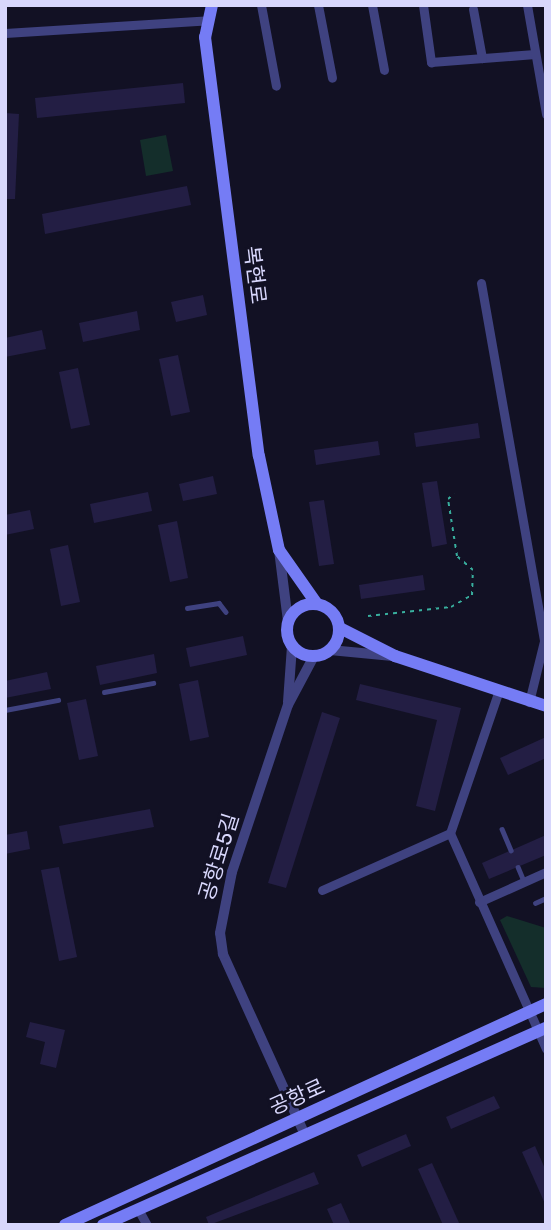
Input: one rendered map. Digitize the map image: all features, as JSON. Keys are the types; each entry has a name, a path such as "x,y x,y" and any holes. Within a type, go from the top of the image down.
{"main road":[{"name":"복현로","path":"212,5 205,37 259,456 279,550"},
{"path":"279,550 317,604 333,612 340,628 395,656 498,693 546,706"},
{"path":"317,604 300,607 288,621 292,646 314,656 330,650 340,628"},
{"name":"공항로","path":"65,1225 546,1004"},
{"name":"공항로","path":"103,1225 542,1029"}],"street":[{"path":"261,5 276,86"},
{"path":"318,5 332,78"},
{"path":"372,5 384,70"},
{"path":"423,5 431,62 535,54"},
{"path":"527,5 546,114"},
{"path":"474,9 482,58"},
{"path":"5,33 209,20"},
{"path":"481,283 544,641 529,702"},
{"path":"279,550 288,621"},
{"path":"288,705 292,646"},
{"path":"330,650 395,656"},
{"path":"288,705 314,656"},
{"path":"498,693 450,833 479,902 542,1029 546,1049"},
{"name":"공항로5길","path":"288,705 232,872 220,933 223,954 305,1135"},
{"path":"322,890 450,833"},
{"path":"479,902 546,872"},
{"path":"138,1209 147,1225"}],"lane":[{"path":"187,608 219,603 226,612"},
{"path":"104,692 153,683"},
{"path":"5,710 58,701"},
{"path":"502,829 511,850"},
{"path":"518,867 524,882"},
{"path":"535,904 546,898"}],"path":[{"path":"368,616 451,607 472,595 473,570 457,556 448,499 454,494"}],"green space":[{"path":"166,135 173,171 146,176 140,140"},
{"path":"507,916 546,928 546,988 531,987 500,920"}],"building":[{"path":"183,83 185,103 37,118 35,98"},
{"path":"5,113 19,114 15,199 5,199"},
{"path":"187,186 191,205 45,234 42,214"},
{"path":"203,295 207,315 176,322 171,302"},
{"path":"137,311 140,330 83,342 79,323"},
{"path":"42,330 46,349 5,357 5,338"},
{"path":"178,355 190,412 171,416 159,359"},
{"path":"78,368 90,425 71,429 59,372"},
{"path":"478,423 480,438 416,447 414,433"},
{"path":"378,441 380,455 316,465 314,450"},
{"path":"213,476 217,494 183,501 179,484"},
{"path":"437,481 447,544 432,547 422,483"},
{"path":"148,492 152,511 94,523 90,504"},
{"path":"324,500 334,564 319,566 309,502"},
{"path":"30,510 34,529 5,535 5,515"},
{"path":"177,521 188,578 170,582 158,525"},
{"path":"68,545 80,602 61,606 50,549"},
{"path":"423,575 425,590 361,599 359,585"},
{"path":"243,636 247,655 190,667 186,648"},
{"path":"154,654 157,673 100,685 96,666"},
{"path":"47,672 51,689 5,698 5,681"},
{"path":"198,680 209,737 190,741 179,684"},
{"path":"360,684 461,708 435,811 416,806 437,720 356,700"},
{"path":"86,699 98,756 79,760 67,703"},
{"path":"322,712 340,718 286,888 268,883"},
{"path":"546,737 546,758 508,775 500,758"},
{"path":"150,809 154,827 63,844 59,826"},
{"path":"27,831 30,849 5,854 5,835"},
{"path":"546,835 546,855 489,879 482,863"},
{"path":"59,867 77,957 59,961 41,870"},
{"path":"30,1022 65,1030 56,1068 40,1064 45,1042 26,1037"},
{"path":"494,1096 500,1108 451,1129 446,1117"},
{"path":"406,1134 411,1146 362,1167 357,1155"},
{"path":"535,1146 546,1171 546,1206 522,1152"},
{"path":"432,1163 460,1225 443,1225 418,1169"},
{"path":"314,1172 319,1184 209,1225 206,1217"},
{"path":"341,1203 351,1225 334,1225 327,1209"}]}
